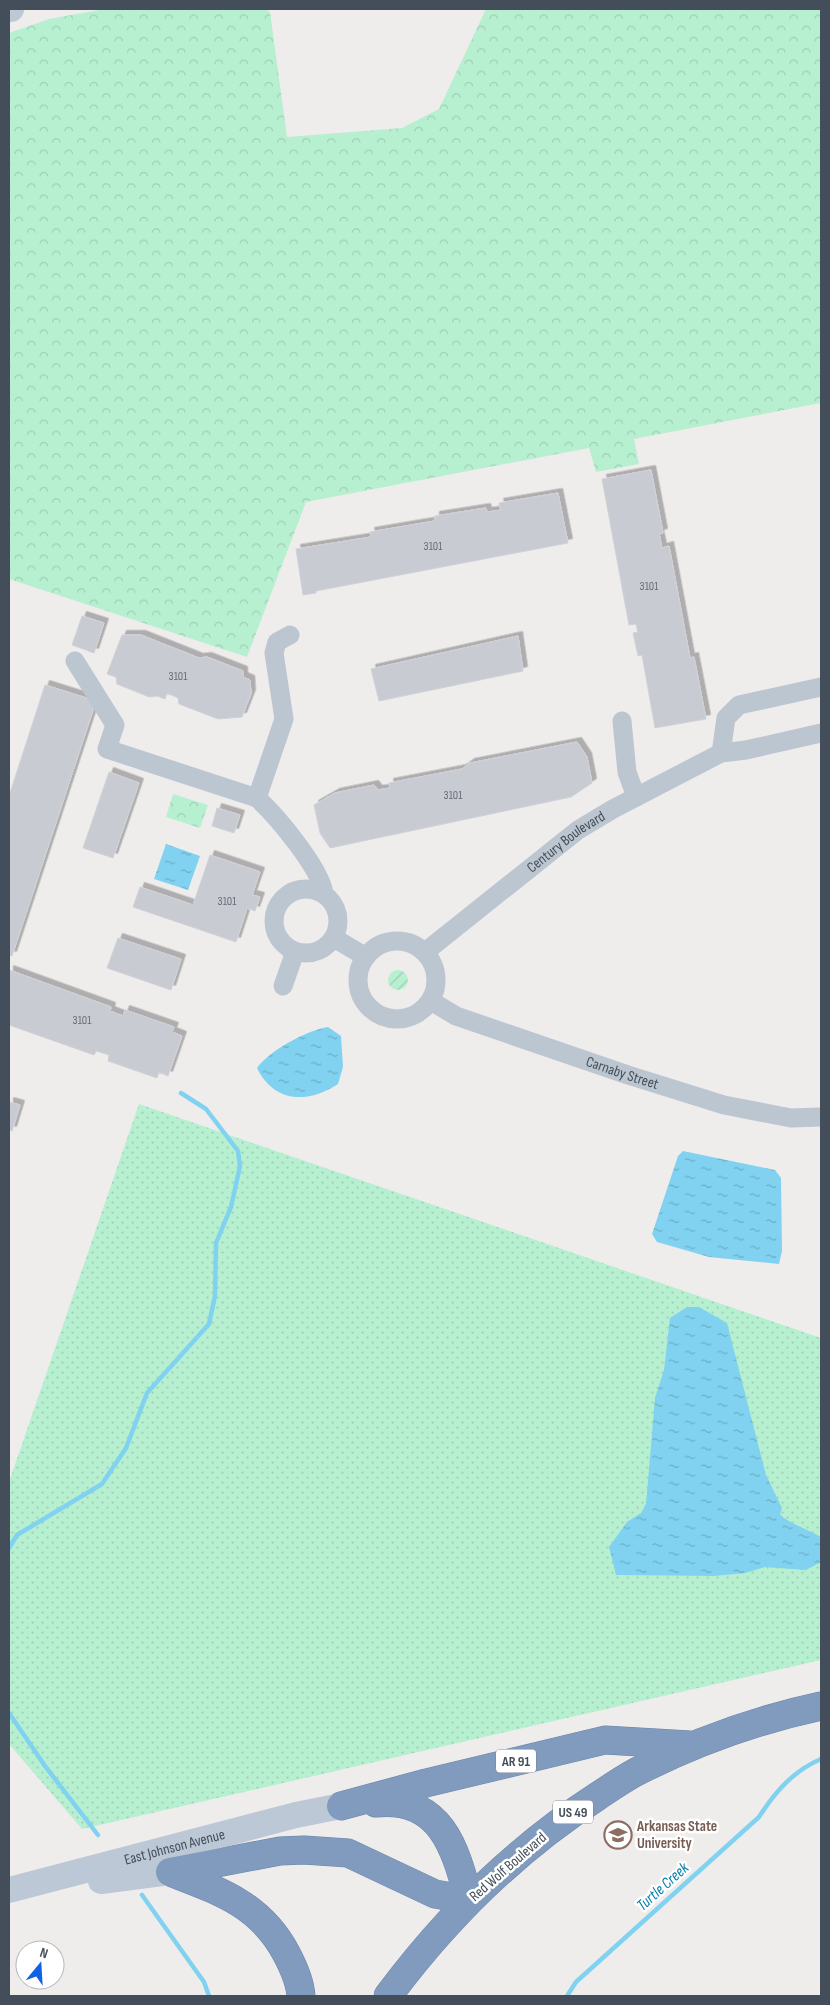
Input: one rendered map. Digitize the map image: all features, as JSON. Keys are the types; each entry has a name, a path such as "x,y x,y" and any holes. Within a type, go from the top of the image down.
{"highway":[{"name":"Red Wolf Boulevard","path":"388,1996 413,1963 468,1900 572,1813 634,1773 692,1745 765,1720 821,1706"},
{"name":"AR 91","path":"341,1806 426,1782 605,1740 692,1745"},
{"path":"341,1806 393,1801 426,1812 446,1834 461,1870 468,1900"},
{"name":"AR 91","path":"170,1872 280,1851 304,1850 348,1853 435,1894 468,1900"},
{"path":"170,1872 220,1891 243,1903 263,1919 280,1941 293,1965 301,1996"}],"main road":[{"name":"East Johnson Avenue","path":"9,1892 287,1818 341,1806"},
{"name":"East Johnson Avenue","path":"9,1892 170,1872"}],"street":[{"path":"257,798 284,719 274,653 277,642 290,635"},
{"path":"75,661 115,725 107,749 257,798 269,809 307,859 322,881 324,893"},
{"path":"721,753 726,718 739,705 821,687"},
{"path":"622,721 627,772 636,797"},
{"name":"Century Boulevard","path":"425,952 578,830 636,797 721,753 746,750 821,733"},
{"path":"295,890 307,859"},
{"path":"305,888 324,893 331,900 338,914 338,929 334,938 317,952 306,954 295,952 280,940 274,921 280,902 295,890 305,888"},
{"path":"334,938 366,957"},
{"path":"388,942 401,942 414,945 425,952 432,963 436,976 436,988 431,1000 422,1010 412,1016 393,1018 375,1012 366,1004 359,986 360,968 366,957 376,948 388,942"},
{"path":"283,986 295,952"},
{"name":"Carnaby Street","path":"431,1000 456,1016 619,1072 716,1102 791,1118 821,1117"}],"green space":[{"path":"105,9 265,9 270,12 287,137 402,128 439,109 486,9 821,9 821,403 634,439 639,464 596,472 589,448 306,502 247,657 9,579 9,33 49,19"},
{"path":"173,794 208,805 200,828 166,817"},
{"path":"398,970 405,973 408,980 405,987 398,990 391,987 388,980 391,973"},
{"path":"139,1104 821,1338 821,1660 82,1829 9,1744 9,1482"}],"water":[{"path":"166,844 200,856 188,890 154,879"},
{"path":"328,1027 341,1036 343,1067 338,1084 315,1095 293,1097 282,1094 264,1080 257,1068 270,1055 299,1037"},
{"path":"683,1151 775,1170 781,1178 782,1251 779,1264 709,1257 657,1242 652,1234 678,1156"},
{"path":"687,1307 699,1307 727,1323 766,1475 782,1508 780,1514 821,1537 821,1562 806,1570 765,1567 745,1573 714,1576 616,1575 609,1547 627,1522 641,1513 646,1504 655,1398 664,1370 670,1318"}],"building":[{"path":"651,470 663,533 659,534 662,548 669,546 690,658 694,657 706,719 655,728 642,655 638,656 633,633 638,632 636,624 629,625 602,479"},
{"path":"558,493 568,543 303,595 296,549 371,537 370,532 435,521 435,516 486,508 487,512 501,510 499,503"},
{"path":"82,616 104,623 94,653 72,645"},
{"path":"122,635 141,635 199,658 207,657 243,671 243,677 250,680 251,694 242,717 218,719 179,704 178,698 167,693 165,699 157,696 149,697 117,684 116,677 107,674"},
{"path":"518,636 523,671 379,701 371,669"},
{"path":"45,685 96,701 12,956 9,955 9,796"},
{"path":"577,742 587,757 592,783 571,797 330,848 320,833 314,805 335,793 374,785 378,790 390,788 389,783 462,769 470,763"},
{"path":"109,772 139,783 113,858 83,848"},
{"path":"217,808 240,815 234,833 212,826"},
{"path":"210,855 260,872 252,895 260,897 255,911 247,908 236,942 133,907 140,887 193,905"},
{"path":"118,938 181,959 171,990 107,968"},
{"path":"9,970 111,1007 110,1011 123,1016 125,1010 174,1027 172,1032 182,1036 168,1076 159,1072 157,1078 108,1061 109,1055 96,1051 94,1055 9,1025"},
{"path":"9,1102 20,1105 12,1131 9,1130"}],"waterway":[{"path":"9,1548 17,1535 102,1484 126,1448 147,1393 209,1324 215,1296 216,1243 231,1207 240,1166 238,1151 206,1109 181,1093"},
{"path":"9,1713 45,1766 98,1835"},
{"name":"Turtle Creek","path":"567,1996 576,1982 759,1817 793,1776 821,1759"},
{"path":"142,1895 204,1982 209,1996"}],"place":[{"name":"Arkansas State University","path":"618,1835"}]}
